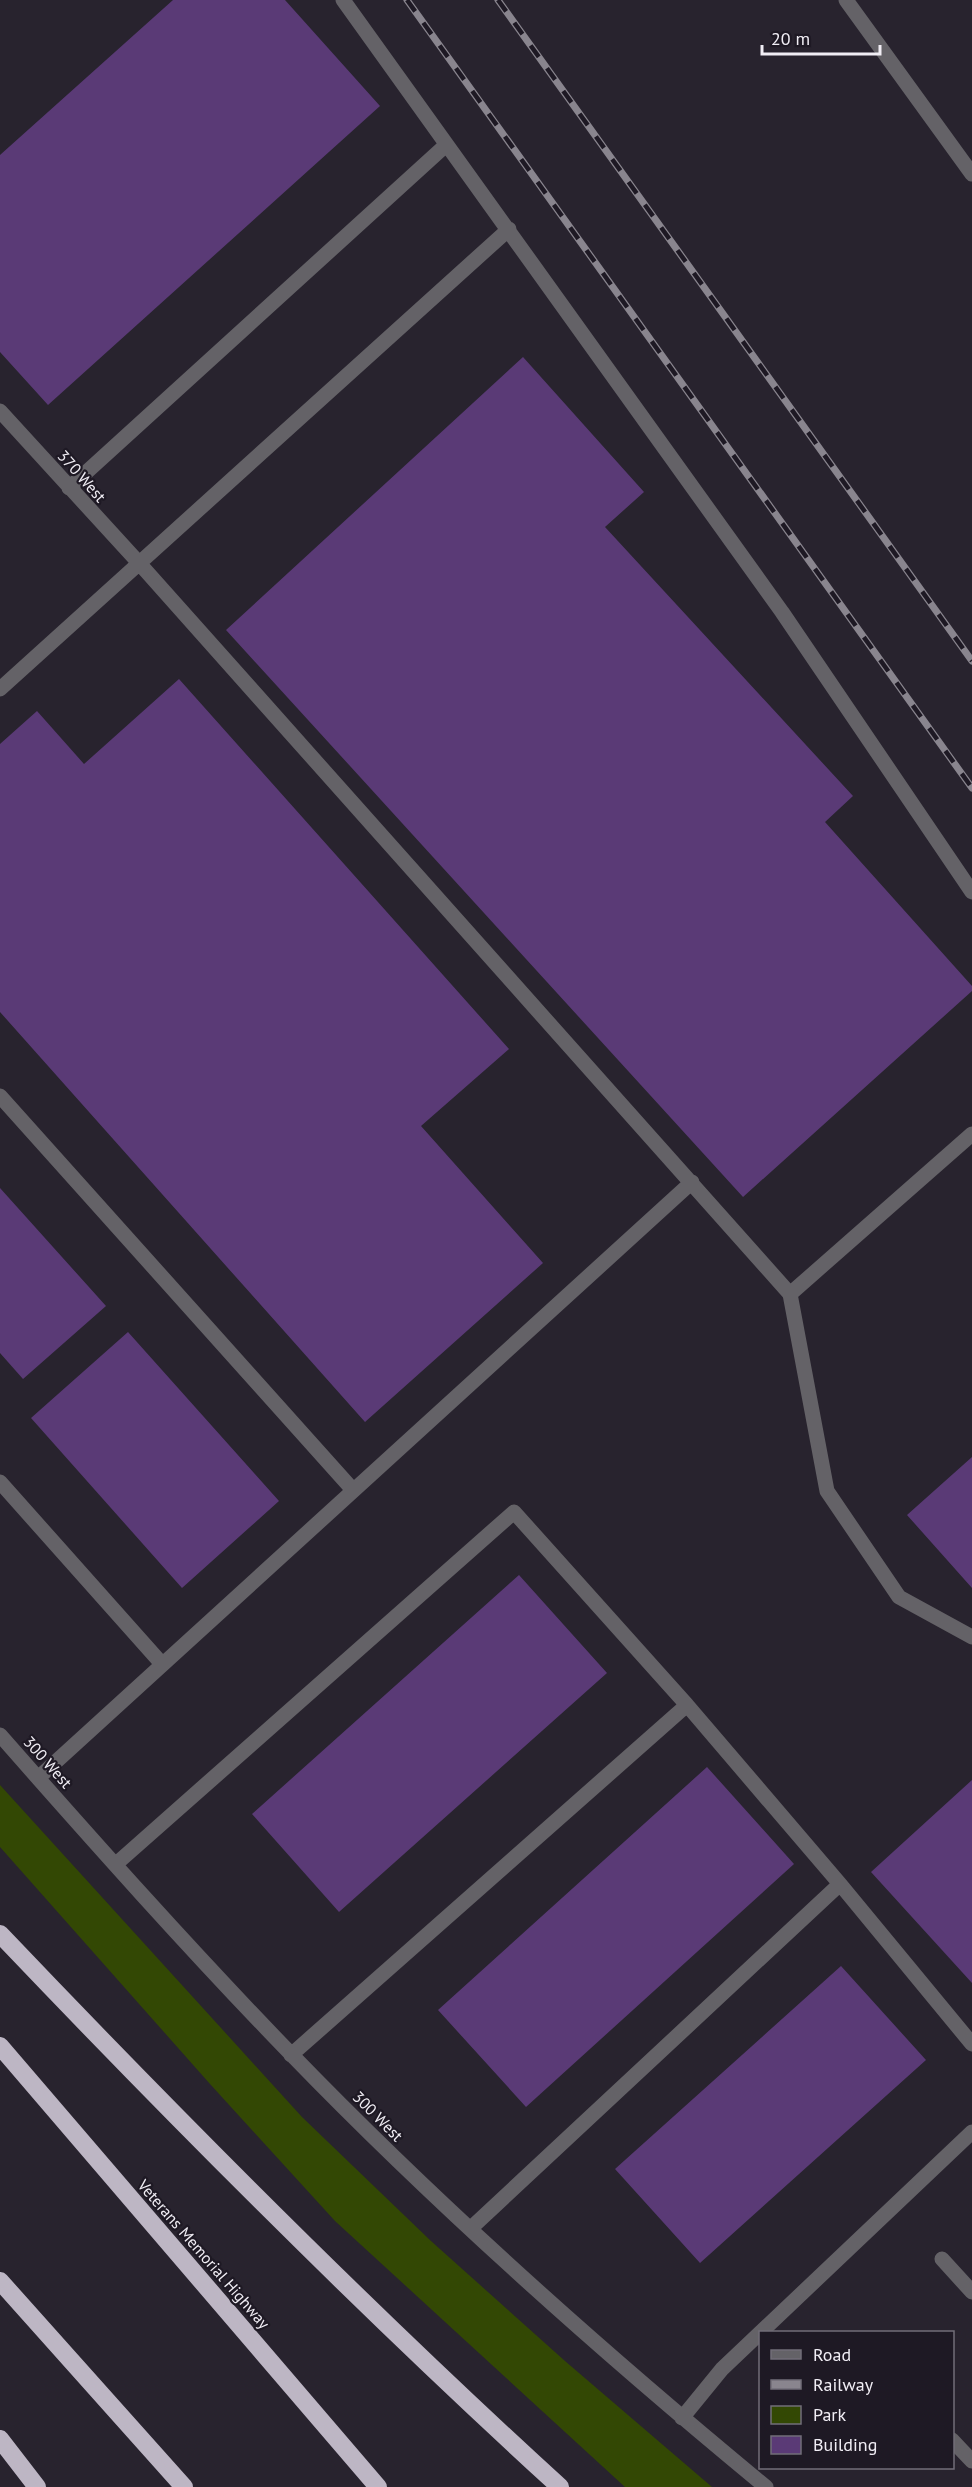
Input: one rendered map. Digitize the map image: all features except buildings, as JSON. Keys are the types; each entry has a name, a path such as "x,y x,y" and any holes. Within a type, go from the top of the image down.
{"highway":[{"path":"0,1934 169,2111 305,2246 476,2411 560,2487"},
{"name":"Veterans Memorial Highway","path":"0,2046 378,2487"},
{"path":"0,2281 184,2487"},
{"path":"0,2439 37,2487"}],"street":[{"path":"343,0 782,612 972,892"},
{"path":"846,0 972,174"},
{"path":"69,488 446,145"},
{"path":"0,689 509,229"},
{"name":"370 West","path":"0,411 139,563 790,1294"},
{"path":"0,1096 353,1490"},
{"path":"972,1134 790,1294 827,1491 899,1597 972,1637"},
{"path":"38,1778 692,1182"},
{"path":"0,1482 162,1664"},
{"path":"116,1864 514,1512 687,1705 840,1884 972,2044"},
{"path":"291,2055 687,1705"},
{"name":"300 West","path":"0,1735 291,2055 470,2229 682,2418 766,2487"},
{"path":"470,2229 840,1884"},
{"path":"762,2331 972,2132"},
{"path":"942,2259 972,2292"},
{"path":"682,2418 722,2369 759,2334"},
{"path":"954,2442 972,2461"}],"green space":[{"path":"0,1785 302,2117 431,2241 565,2361 712,2487 625,2487 335,2221 0,1847"}],"railway":[{"path":"407,0 972,788"},
{"path":"498,0 972,661"}]}
